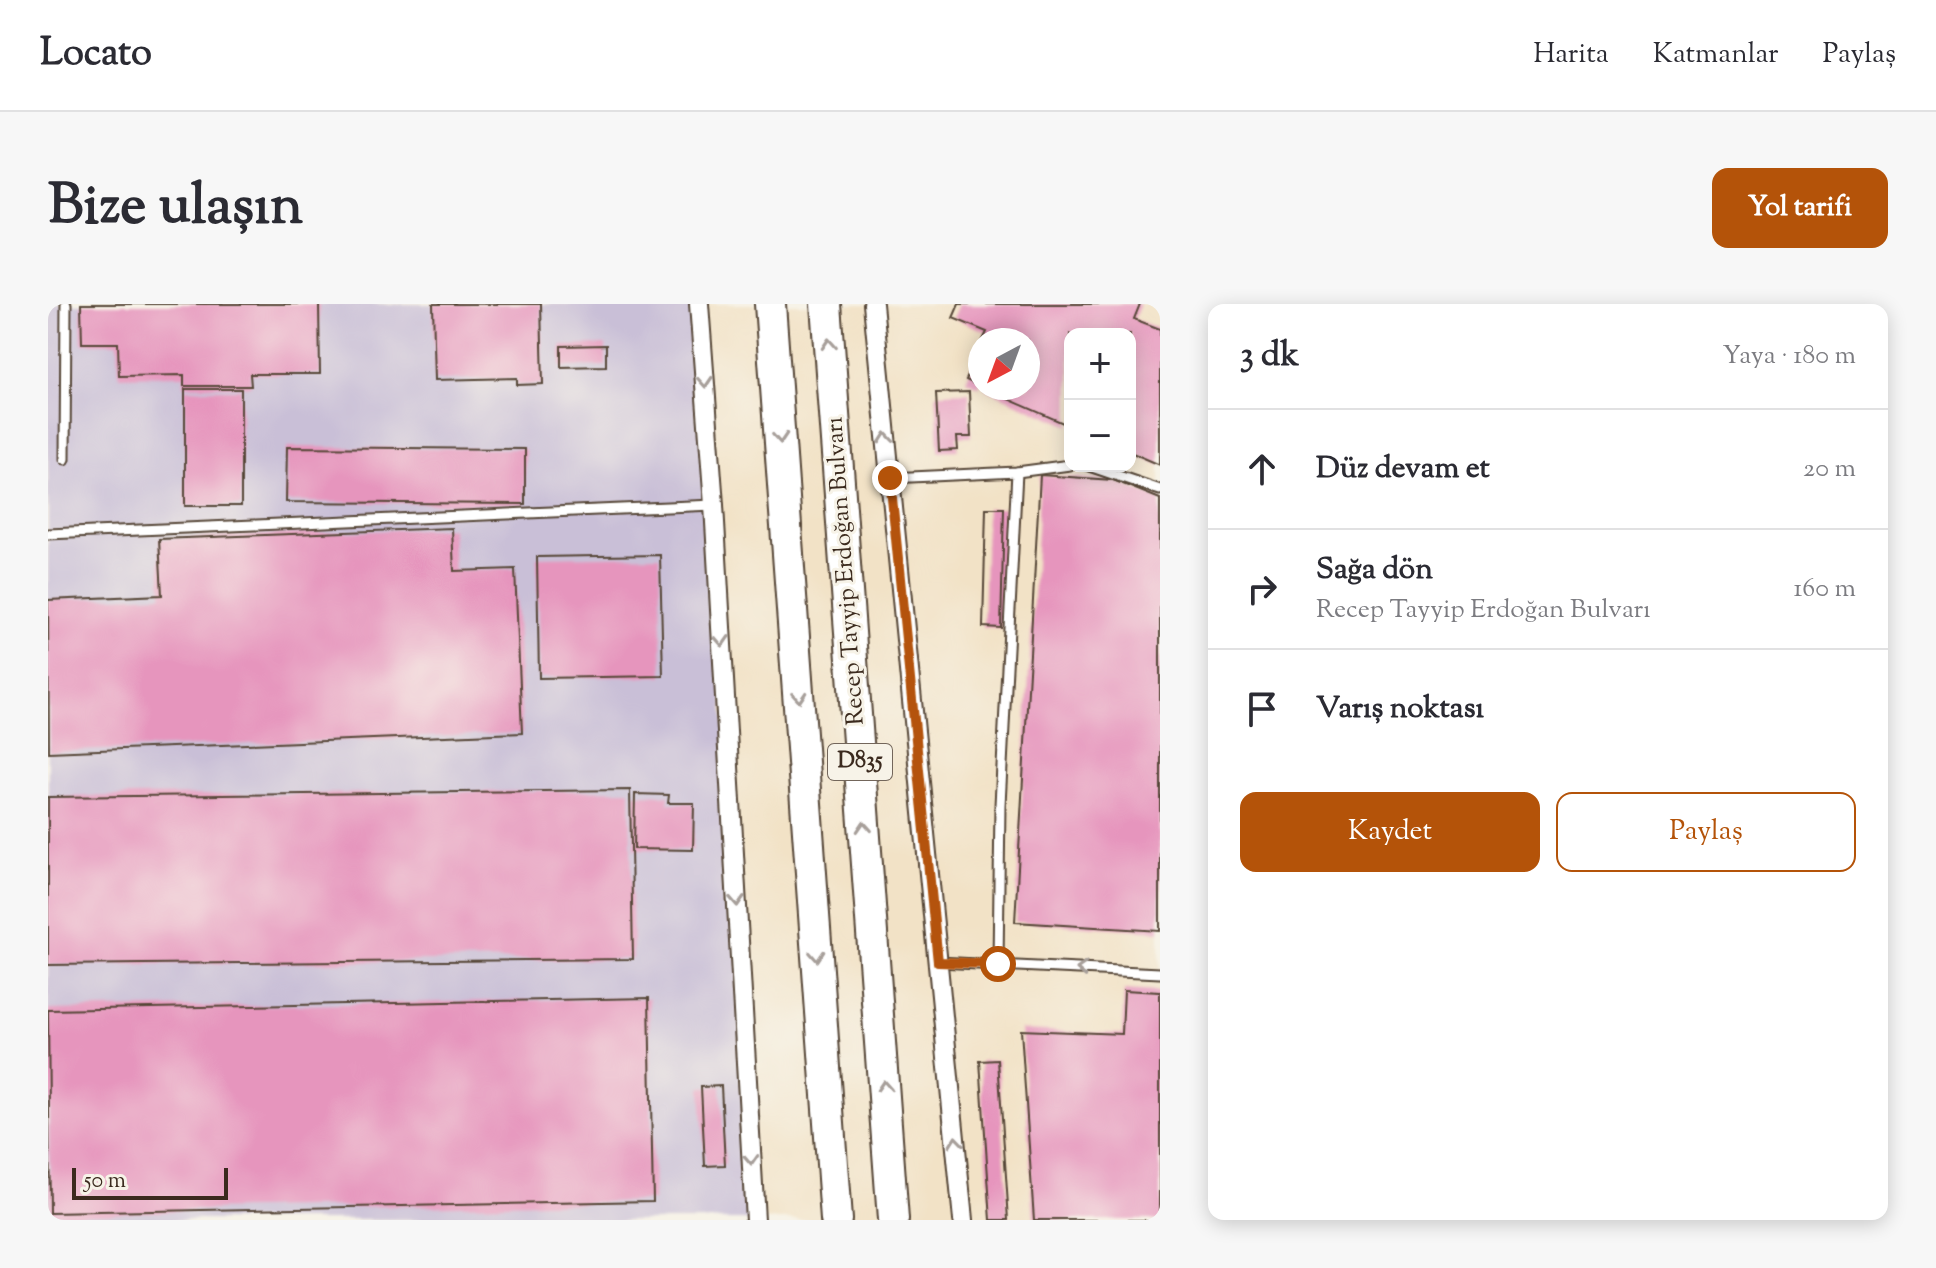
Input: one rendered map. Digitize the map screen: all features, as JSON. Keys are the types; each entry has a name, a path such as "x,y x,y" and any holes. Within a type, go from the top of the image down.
{"highway":[{"name":"D835","path":"770,304 836,1220"},
{"name":"Recep Tayyip Erdoğan Bulvarı","path":"826,304 893,1220"}],"street":[{"path":"699,304 714,505 755,1220"},
{"name":"Recep Tayyip Erdoğan Bulvarı","path":"873,304 963,1220"}],"lane":[{"path":"65,459 66,304"},
{"path":"890,478 1017,472 1064,466"},
{"path":"998,964 1000,805 1017,472"},
{"path":"1107,472 1160,490"},
{"path":"48,534 714,505"},
{"path":"938,962 1160,973"}],"shaded area":[{"path":"48,304 699,304 755,1220 48,1220"}],"building":[{"path":"81,304 319,304 320,374 250,374 251,386 184,386 184,375 119,376 118,343 82,343"},
{"path":"433,304 541,304 543,384 517,385 517,378 435,380"},
{"path":"959,304 1140,304 1134,319 1160,329 1160,465 1136,455 1136,328 1064,328 1064,423 1010,400 1040,400 1040,328 977,328 953,318"},
{"path":"606,345 606,366 561,367 561,346"},
{"path":"185,389 241,389 241,506 185,506"},
{"path":"968,392 971,437 957,437 958,450 939,451 936,393"},
{"path":"287,447 525,449 525,504 286,502"},
{"path":"1040,475 1113,480 1160,499 1160,931 1015,922"},
{"path":"986,508 1004,508 1001,628 983,627"},
{"path":"452,528 454,571 515,569 522,733 49,752 48,600 162,595 159,539"},
{"path":"660,555 663,676 539,678 537,557"},
{"path":"630,790 633,959 48,965 48,797"},
{"path":"635,794 669,795 668,803 694,803 693,850 634,849"},
{"path":"1124,990 1160,992 1160,1220 1034,1220 1021,1030 1122,1034"},
{"path":"649,998 653,1201 50,1213 48,1010"},
{"path":"998,1060 1009,1220 991,1220 980,1061"},
{"path":"721,1086 725,1165 705,1166 701,1087"}],"route":[{"path":"890,478 938,962 998,964"}]}
